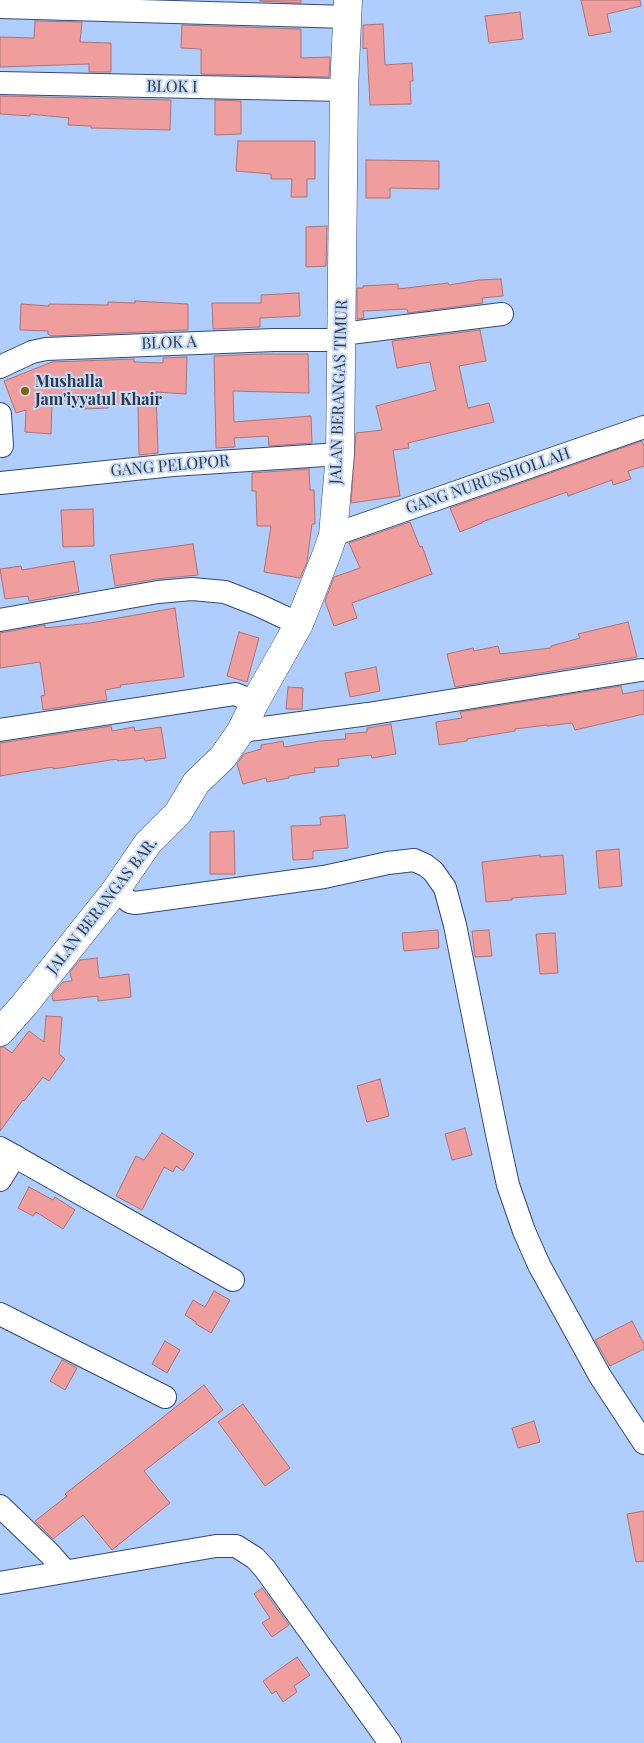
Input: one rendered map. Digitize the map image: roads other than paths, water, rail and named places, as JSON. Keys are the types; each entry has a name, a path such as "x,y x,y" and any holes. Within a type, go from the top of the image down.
{"main road":[{"name":"JALAN BERANGAS TIMUR","path":"222,758 241,731 255,702 299,624 333,535 340,454 344,90 348,8"},
{"name":"JALAN BERANGAS BAR.","path":"0,1032 24,1005 114,891 148,843 178,814 196,783 222,758"}],"street":[{"path":"0,7 348,8"},
{"name":"BLOK I","path":"0,83 344,90"},
{"name":"BLOK A","path":"0,367 32,352 46,349 342,337 502,314"},
{"path":"0,414 2,446"},
{"name":"GANG NURUSSHOLLAH","path":"333,535 644,427"},
{"name":"GANG PELOPOR","path":"0,483 173,465 340,454"},
{"path":"0,620 158,592 192,589 225,592 299,624"},
{"path":"241,731 368,714 641,670"},
{"path":"0,730 235,694 255,702"},
{"path":"114,891 130,902 135,903 324,877 388,863 414,860 425,865 433,872 445,888 455,925 496,1134 508,1185 524,1231 539,1265 600,1376 644,1443"},
{"path":"0,1180 7,1152 233,1280"},
{"path":"0,1314 165,1397"},
{"path":"0,1506 65,1571"},
{"path":"0,1583 216,1546 236,1546 255,1558 265,1569 390,1743"}],"place":[{"name":"Mushalla Jam'iyyatul Khair","path":"25,391"}]}
